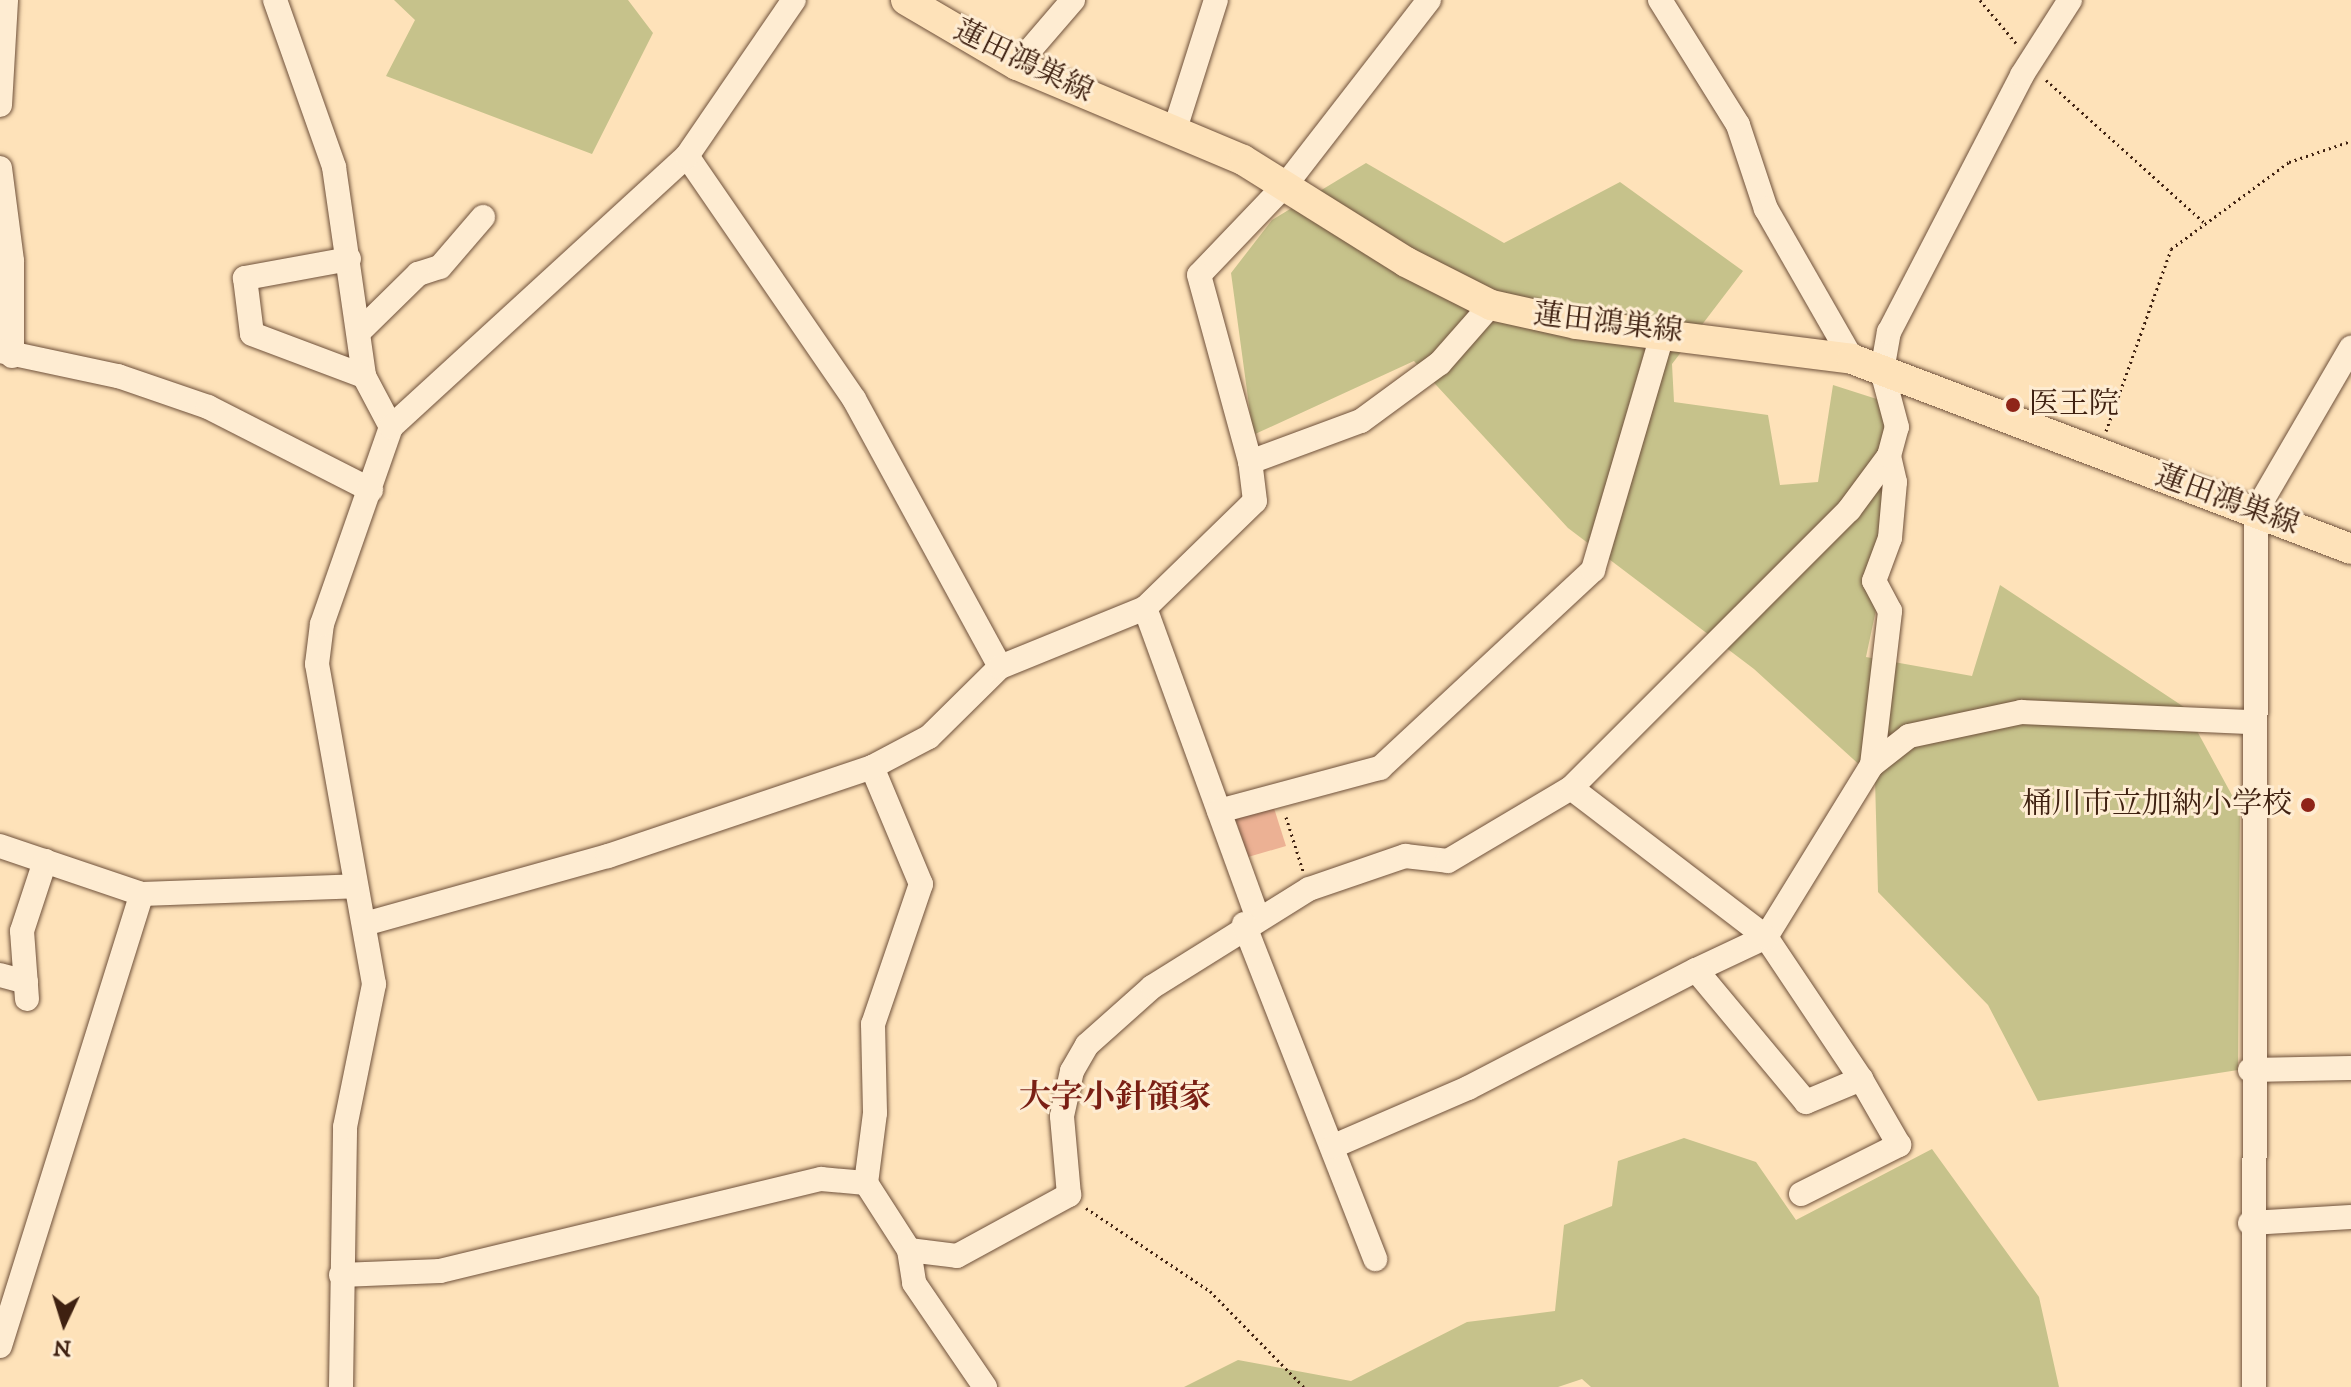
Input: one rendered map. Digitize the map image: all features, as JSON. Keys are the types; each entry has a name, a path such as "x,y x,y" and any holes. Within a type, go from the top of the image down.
{"main road":[{"name":"蓮田鴻巣線","path":"906,0 1017,65 1175,129 1287,183 1406,262 1491,305 1852,359 2351,549"}],"street":[{"path":"0,105 6,0"},
{"path":"275,0 334,167 364,376 391,427"},
{"path":"341,1387 345,1127 374,984 368,923 356,886 317,664 322,624 391,427 687,156 794,0"},
{"path":"1017,65 1073,0"},
{"path":"1175,129 1216,0"},
{"path":"368,923 608,856 872,767 929,737 1000,667 1145,608 1255,501 1250,462 1199,275 1287,183 1429,0"},
{"path":"1660,0 1738,125 1766,209 1852,359"},
{"path":"1872,765 1890,611 1874,581 1890,538 1895,482 1889,456 1897,409 1882,371 1889,332 2031,61 2070,0"},
{"path":"687,156 854,399 1000,667"},
{"path":"0,168 12,261 6,354 118,376 208,407 371,490"},
{"path":"359,332 418,274 440,267 483,217"},
{"path":"349,259 245,278 252,334 364,376"},
{"path":"1250,462 1361,421 1440,363 1491,305"},
{"path":"1219,811 1390,762 1593,570 1663,332"},
{"path":"2254,1387 2250,1070 2256,511 2351,348"},
{"path":"909,1250 957,1256 1069,1195 1062,1116 1087,1045 1152,987 1250,920 1309,889 1405,856 1448,861 1571,788 1849,510 1889,456"},
{"path":"1145,608 1219,811 1250,920 1375,1259"},
{"path":"1334,1146 1468,1088 1766,937 1872,765 1909,736 2021,712 2254,722"},
{"path":"872,767 921,884 873,1024 875,1113 866,1183 909,1250 914,1283 985,1387"},
{"path":"1571,788 1766,937 1861,1079 1899,1145 1801,1194"},
{"path":"0,846 142,894 356,886"},
{"path":"0,975 26,991 22,931 45,861"},
{"path":"0,1346 142,894"},
{"path":"1696,970 1806,1102 1861,1079"},
{"path":"2250,1070 2351,1068"},
{"path":"341,1275 440,1271 821,1179 866,1183"},
{"path":"2250,1223 2351,1217"}],"path":[{"path":"1980,0 2056,93 2206,224"},
{"path":"2099,454 2171,249 2289,162 2351,141"},
{"path":"1279,795 1309,889"},
{"path":"1069,1195 1210,1291 1304,1387"}],"shaded area":[{"path":"394,0 628,0 653,33 592,154 386,76 415,20"},
{"path":"1366,163 1504,243 1620,182 1743,271 1672,364 1674,402 1768,415 1780,485 1818,482 1833,385 1883,401 1904,478 1866,657 1972,676 2000,585 2184,707 2240,810 2238,1070 2038,1101 1988,1005 1878,892 1875,779 1754,669 1568,528 1414,361 1253,435 1231,273 1272,220"},
{"path":"1684,1138 1756,1162 1796,1220 1932,1149 2039,1297 2059,1387 1591,1387 1582,1379 1558,1387 1184,1387 1238,1360 1351,1381 1467,1322 1555,1311 1564,1225 1612,1206 1618,1161"}],"building":[{"path":"1273,805 1286,846 1248,857 1235,817"}],"place":[{"name":"医王院","path":"2013,405"},
{"name":"桶川市立加納小学校","path":"2308,805"}],"district":[{"name":"大字小針領家","path":"1115,1098"}]}
